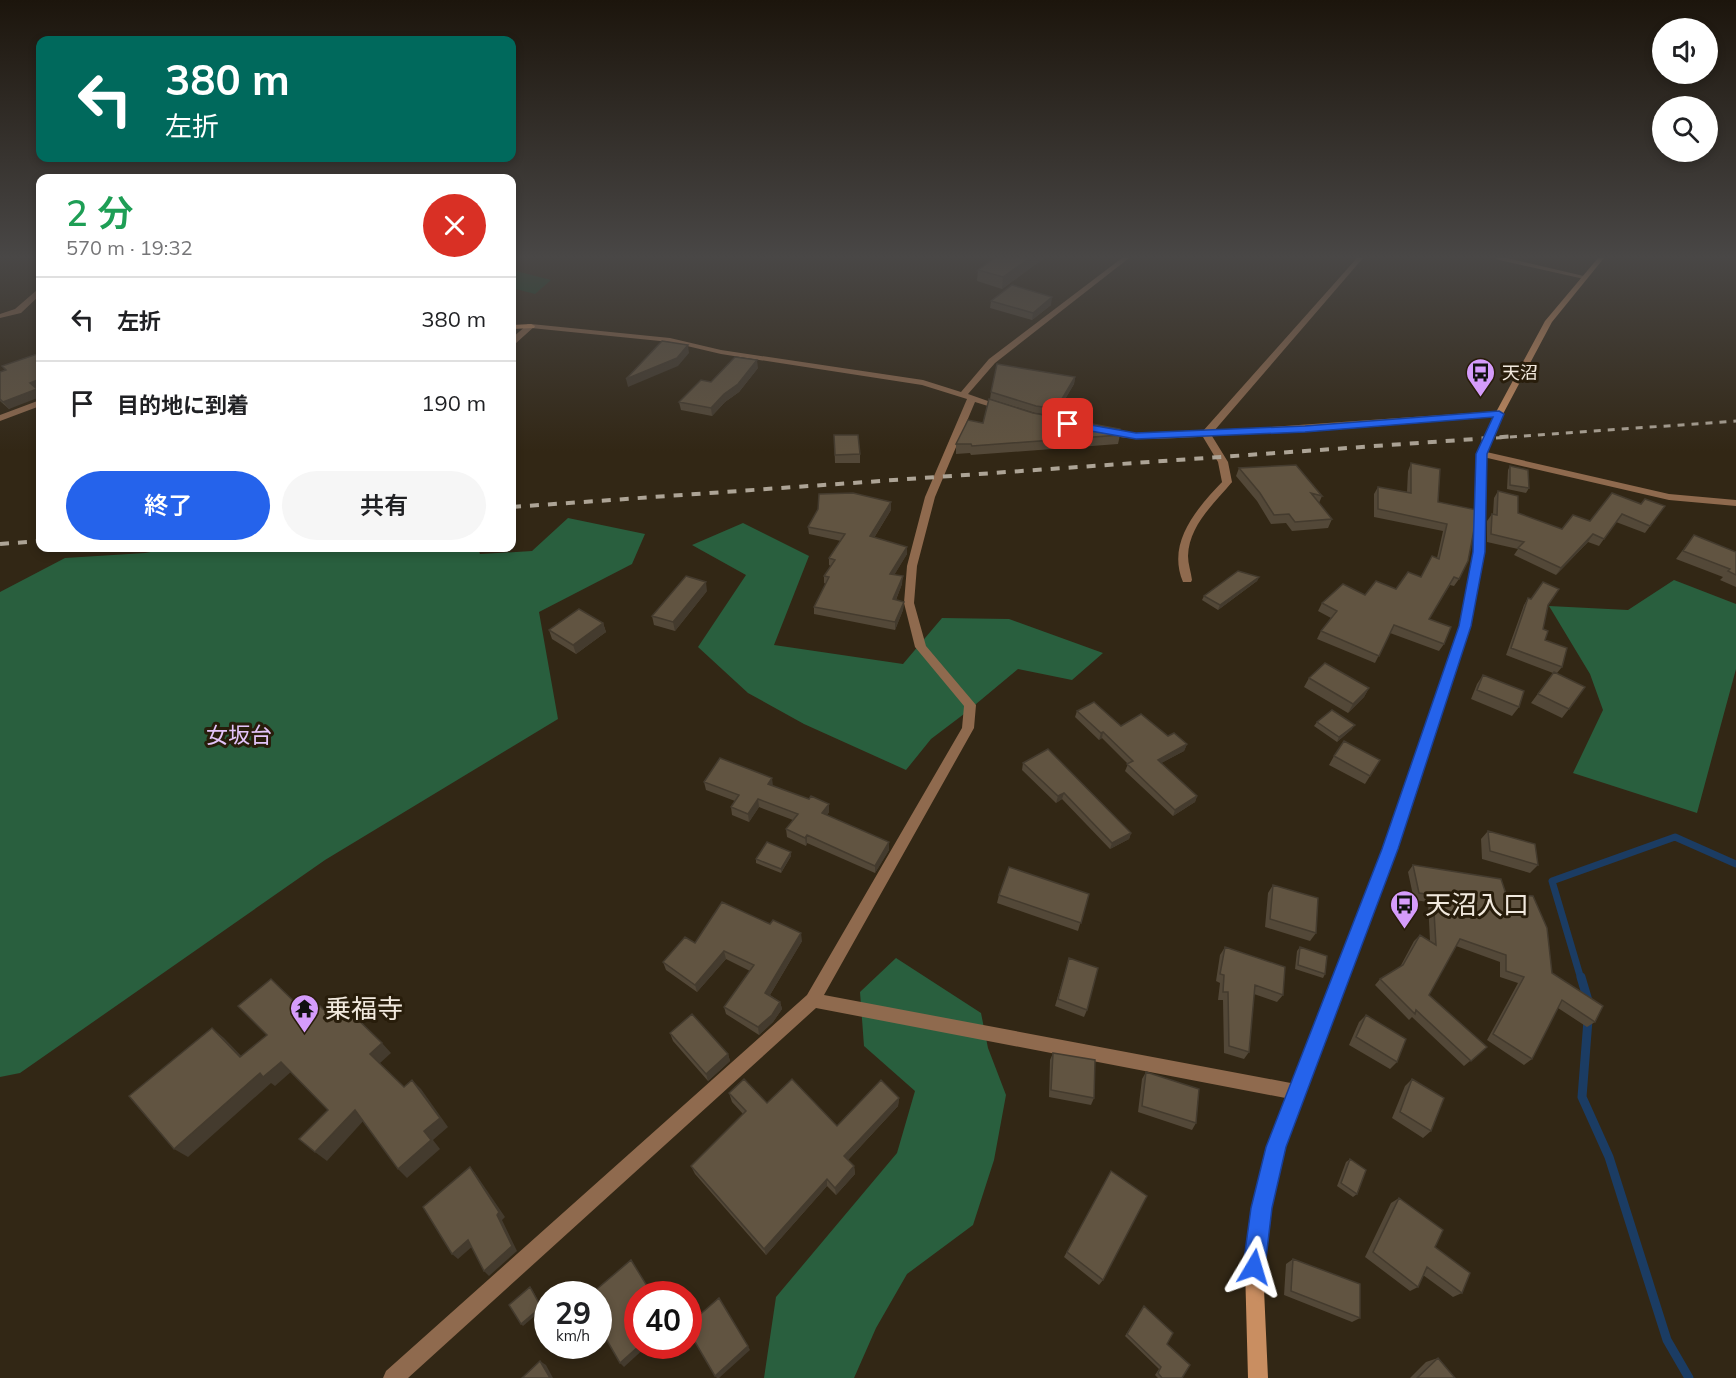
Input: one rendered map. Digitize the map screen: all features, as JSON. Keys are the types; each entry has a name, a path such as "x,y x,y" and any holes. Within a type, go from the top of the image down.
{"street":[{"path":"393,1378 813,1000 968,728 970,705 921,647 909,603 912,566 930,497 967,396 992,361 1041,322"},
{"path":"1206,434 1304,322"},
{"path":"1258,1378 1254,1267 1262,1208 1276,1147 1390,849 1465,626 1479,552 1482,454 1499,414 1548,322"},
{"path":"516,339 531,326"},
{"path":"516,327 531,326 670,340 721,352 923,383 1012,411"},
{"path":"0,418 36,404"},
{"path":"1091,428 1136,436 1206,434 1499,414"},
{"path":"1187,580 1183,555 1190,533 1199,514 1227,482 1223,462 1206,434"},
{"path":"1482,454 1669,497 1736,503"},
{"path":"813,1000 1296,1092"}],"green space":[{"path":"568,518 645,534 632,564 539,612 558,719 325,860 20,1073 0,1077 0,592 65,558 151,552 479,552 480,554 532,551"},
{"path":"743,523 809,556 774,645 903,664 942,618 1009,619 1103,653 1072,680 1018,669 931,739 906,770 804,724 748,693 698,647 746,575 692,545"},
{"path":"1674,580 1736,604 1736,669 1697,813 1573,773 1603,710 1590,674 1549,606 1628,610"},
{"path":"896,958 981,1013 988,1048 1006,1095 994,1160 973,1225 907,1274 876,1328 854,1378 764,1378 776,1297 897,1153 915,1091 864,1046 860,992"}],"building":[{"path":"662,341 688,345 677,358 626,379"},
{"path":"36,354 36,381 30,383 36,389 3,402 0,399 0,372 6,370 2,366"},
{"path":"735,357 757,360 738,384 724,394 711,408 679,402 701,380 711,382"},
{"path":"997,364 1075,377 1056,409 1036,406 991,392"},
{"path":"989,399 1033,413 1120,429 1120,435 972,446 971,444 956,444 968,420 983,423"},
{"path":"834,435 858,435 860,454 835,455"},
{"path":"1411,463 1440,469 1438,502 1477,510 1477,531 1474,530 1468,561 1459,579 1454,577 1429,619 1451,627 1444,644 1394,625 1379,656 1321,631 1337,611 1322,603 1343,584 1365,595 1376,581 1396,589 1408,572 1421,577 1432,556 1439,559 1447,524 1378,509 1378,487 1411,493"},
{"path":"1296,465 1322,496 1311,493 1332,519 1295,522 1289,514 1274,515 1260,493 1239,468"},
{"path":"1510,466 1528,470 1529,488 1510,485"},
{"path":"1498,491 1518,496 1518,513 1562,529 1573,515 1590,521 1612,493 1641,504 1645,499 1665,506 1650,526 1622,514 1604,539 1593,534 1561,568 1518,548 1524,542 1491,534 1492,514 1497,515"},
{"path":"853,493 891,502 870,536 907,547 890,574 903,576 893,599 904,602 895,622 814,607 829,577 824,576 835,560 829,558 845,534 808,527 818,509 819,494"},
{"path":"1694,535 1736,552 1736,575 1728,571 1730,569 1683,551"},
{"path":"1238,571 1259,577 1220,605 1204,596"},
{"path":"686,576 706,582 673,622 652,616"},
{"path":"1543,582 1559,589 1548,605 1543,629 1548,631 1545,640 1567,648 1562,667 1511,648 1528,598 1531,599"},
{"path":"579,609 603,623 573,645 549,630"},
{"path":"1325,663 1369,688 1353,704 1309,678"},
{"path":"1554,672 1585,687 1569,709 1538,694"},
{"path":"1483,675 1524,691 1519,707 1477,690"},
{"path":"1094,702 1121,726 1141,714 1168,736 1174,733 1187,744 1158,760 1197,796 1175,810 1127,764 1133,761 1077,711"},
{"path":"1332,710 1355,725 1339,737 1317,722"},
{"path":"1344,741 1380,760 1370,776 1334,756"},
{"path":"1048,749 1131,833 1112,843 1064,793 1058,796 1023,763"},
{"path":"720,758 772,778 768,784 809,799 811,796 829,804 822,813 889,842 875,866 807,835 805,838 786,829 798,814 758,799 748,814 731,807 739,795 704,782"},
{"path":"1488,831 1535,844 1538,865 1490,851"},
{"path":"767,842 791,852 781,869 756,859"},
{"path":"1413,865 1501,879 1506,894 1533,896 1547,928 1552,973 1603,1006 1595,1022 1562,1000 1532,1059 1493,1034 1524,977 1506,971 1506,955 1460,939 1429,995 1487,1047 1471,1061 1416,1010 1415,1014 1380,979 1403,965 1420,935 1436,945 1433,895 1419,893"},
{"path":"1009,867 1089,894 1081,923 999,895"},
{"path":"1273,885 1318,898 1316,933 1270,919"},
{"path":"722,902 770,924 773,920 801,933 765,993 780,1002 772,1015 758,1027 724,1007 754,965 724,951 695,985 663,962 685,937 695,943"},
{"path":"1225,947 1285,967 1283,995 1255,985 1249,1052 1229,1046 1228,992 1223,992 1224,975 1220,974"},
{"path":"1300,947 1327,956 1325,974 1298,965"},
{"path":"1069,958 1098,968 1087,1010 1058,999"},
{"path":"271,979 309,1016 320,1006 333,1019 346,1008 382,1043 370,1054 404,1087 412,1080 440,1118 424,1131 431,1140 398,1169 355,1110 315,1152 299,1139 328,1110 281,1062 263,1077 260,1073 174,1149 129,1096 212,1028 240,1057 267,1035 238,1006"},
{"path":"692,1014 728,1054 706,1074 670,1033"},
{"path":"1366,1015 1406,1039 1397,1062 1356,1037"},
{"path":"1053,1053 1095,1060 1094,1098 1051,1090"},
{"path":"1146,1072 1199,1089 1196,1123 1142,1106"},
{"path":"744,1079 767,1103 792,1079 837,1126 881,1080 899,1098 844,1156 854,1166 835,1188 827,1179 764,1249 691,1166 746,1111 729,1093"},
{"path":"1412,1079 1444,1098 1431,1131 1400,1112"},
{"path":"1350,1159 1366,1170 1357,1194 1341,1183"},
{"path":"470,1167 499,1212 497,1215 512,1246 484,1271 468,1240 452,1254 423,1207"},
{"path":"1111,1171 1147,1196 1103,1280 1067,1252"},
{"path":"1399,1198 1443,1230 1435,1247 1470,1273 1462,1293 1427,1267 1418,1287 1373,1252"},
{"path":"1293,1259 1360,1284 1360,1318 1291,1291"},
{"path":"631,1260 644,1281 624,1281 624,1359 620,1363 612,1349 612,1281 606,1281"},
{"path":"530,1287 534,1294 534,1313 521,1324 509,1305"},
{"path":"719,1298 748,1346 715,1376 702,1354 702,1313"},
{"path":"1144,1306 1173,1333 1167,1344 1190,1365 1182,1378 1162,1378 1158,1373 1161,1367 1127,1334"},
{"path":"1438,1358 1455,1378 1417,1378"},
{"path":"540,1361 550,1378 522,1378"}],"waterway":[{"path":"1581,979 1552,881 1675,837 1736,864"},
{"path":"1581,977 1589,1004"},
{"path":"1588,1020 1582,1097 1609,1157 1667,1340 1689,1378"}],"railway":[{"path":"1496,438 1736,421"},
{"path":"516,507 1517,436"},
{"path":"0,544 36,541"}],"place":[{"name":"天沼","path":"1481,398"},
{"name":"天沼入口","path":"1404,930"},
{"name":"乗福寺","path":"304,1034"}],"district":[{"name":"女坂台","path":"239,735"}],"route":[{"path":"1068,424 1136,436 1305,429 1499,414 1482,454 1479,552 1475,585 1465,626 1390,849 1276,1147 1262,1208 1254,1267"}]}
